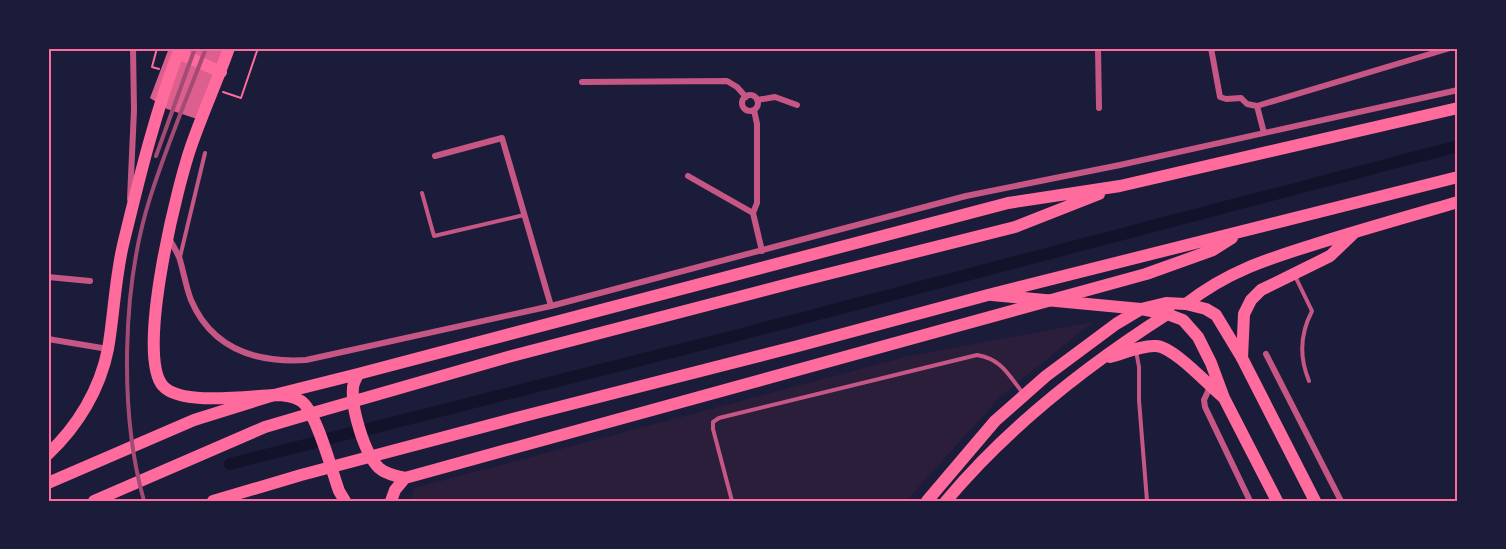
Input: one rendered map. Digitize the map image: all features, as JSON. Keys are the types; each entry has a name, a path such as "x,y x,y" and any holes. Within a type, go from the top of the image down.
{"main road":[{"path":"229,48 192,143 178,191 162,263 155,326 158,378 163,386 172,393 193,398 274,395 294,398 308,406 342,496"},
{"path":"48,454 83,412 95,389 108,349 117,279 130,218 148,144 179,50 221,72"},
{"path":"49,480 194,420 274,395 1008,203 1120,186 1458,108"},
{"path":"213,501 512,418 1458,177"},
{"path":"94,501 265,427 508,357 1015,227 1120,186"},
{"path":"946,501 1035,411 1101,359 1167,314 1186,304 1209,285 1240,270 1356,231 1458,202"},
{"path":"1242,358 1244,314 1251,300 1261,290 1330,256 1356,231"},
{"path":"358,374 353,384 354,405 366,448 379,468 405,478 1146,273 1213,250 1243,232"},
{"path":"988,295 1141,309 1184,320 1198,337 1224,398 1277,501"},
{"path":"927,501 995,421 1046,376 1116,324 1141,309 1166,303 1186,304 1206,309 1216,315 1242,358 1315,501"},
{"path":"1101,359 1158,346 1173,353 1224,398"},
{"path":"391,501 395,490 405,478"}],"street":[{"path":"130,218 129,190 134,110 133,48"},
{"path":"1098,48 1099,108"},
{"path":"1211,48 1220,97 1241,98 1247,104 1257,106 1450,48"},
{"path":"582,82 727,81 737,87 746,97"},
{"path":"168,237 180,258 183,278 202,322 216,336 236,350 263,359 306,360 551,306 966,196 1458,90"},
{"path":"754,110 745,109 742,100 750,96 757,100 777,97 797,105"},
{"path":"757,100 758,104 754,110 758,124 757,203 753,213 762,250"},
{"path":"1257,106 1264,133"},
{"path":"435,156 502,138 551,306"},
{"path":"688,176 753,213"},
{"path":"48,277 90,281"},
{"path":"48,339 108,349"},
{"path":"1266,354 1341,501"},
{"path":"1210,387 1205,396 1205,407 1250,501"}],"lane":[{"path":"180,258 205,153"},
{"path":"178,191 194,195"},
{"path":"422,193 434,236 525,215"},
{"path":"1293,273 1312,311 1304,328 1302,339 1302,356 1309,381"},
{"path":"1136,351 1139,367 1139,400 1147,501"},
{"path":"732,501 713,429 713,422 719,418 976,355 990,357 1001,366 1024,395"}],"path":[{"path":"158,48 152,67 171,73"},
{"path":"214,88 241,98 258,48"}],"shaded area":[{"path":"1093,322 1000,397 906,501 410,501 414,488 909,356"}],"building":[{"path":"169,48 228,48 200,120 167,109 150,98"}],"waterway":[{"path":"368,429 719,340 1458,146"},
{"path":"326,439 355,432"},
{"path":"230,464 313,443"}],"railway":[{"path":"156,156 195,48"},
{"path":"144,501 130,428 128,389 129,309 134,270 150,198 206,48"}]}
